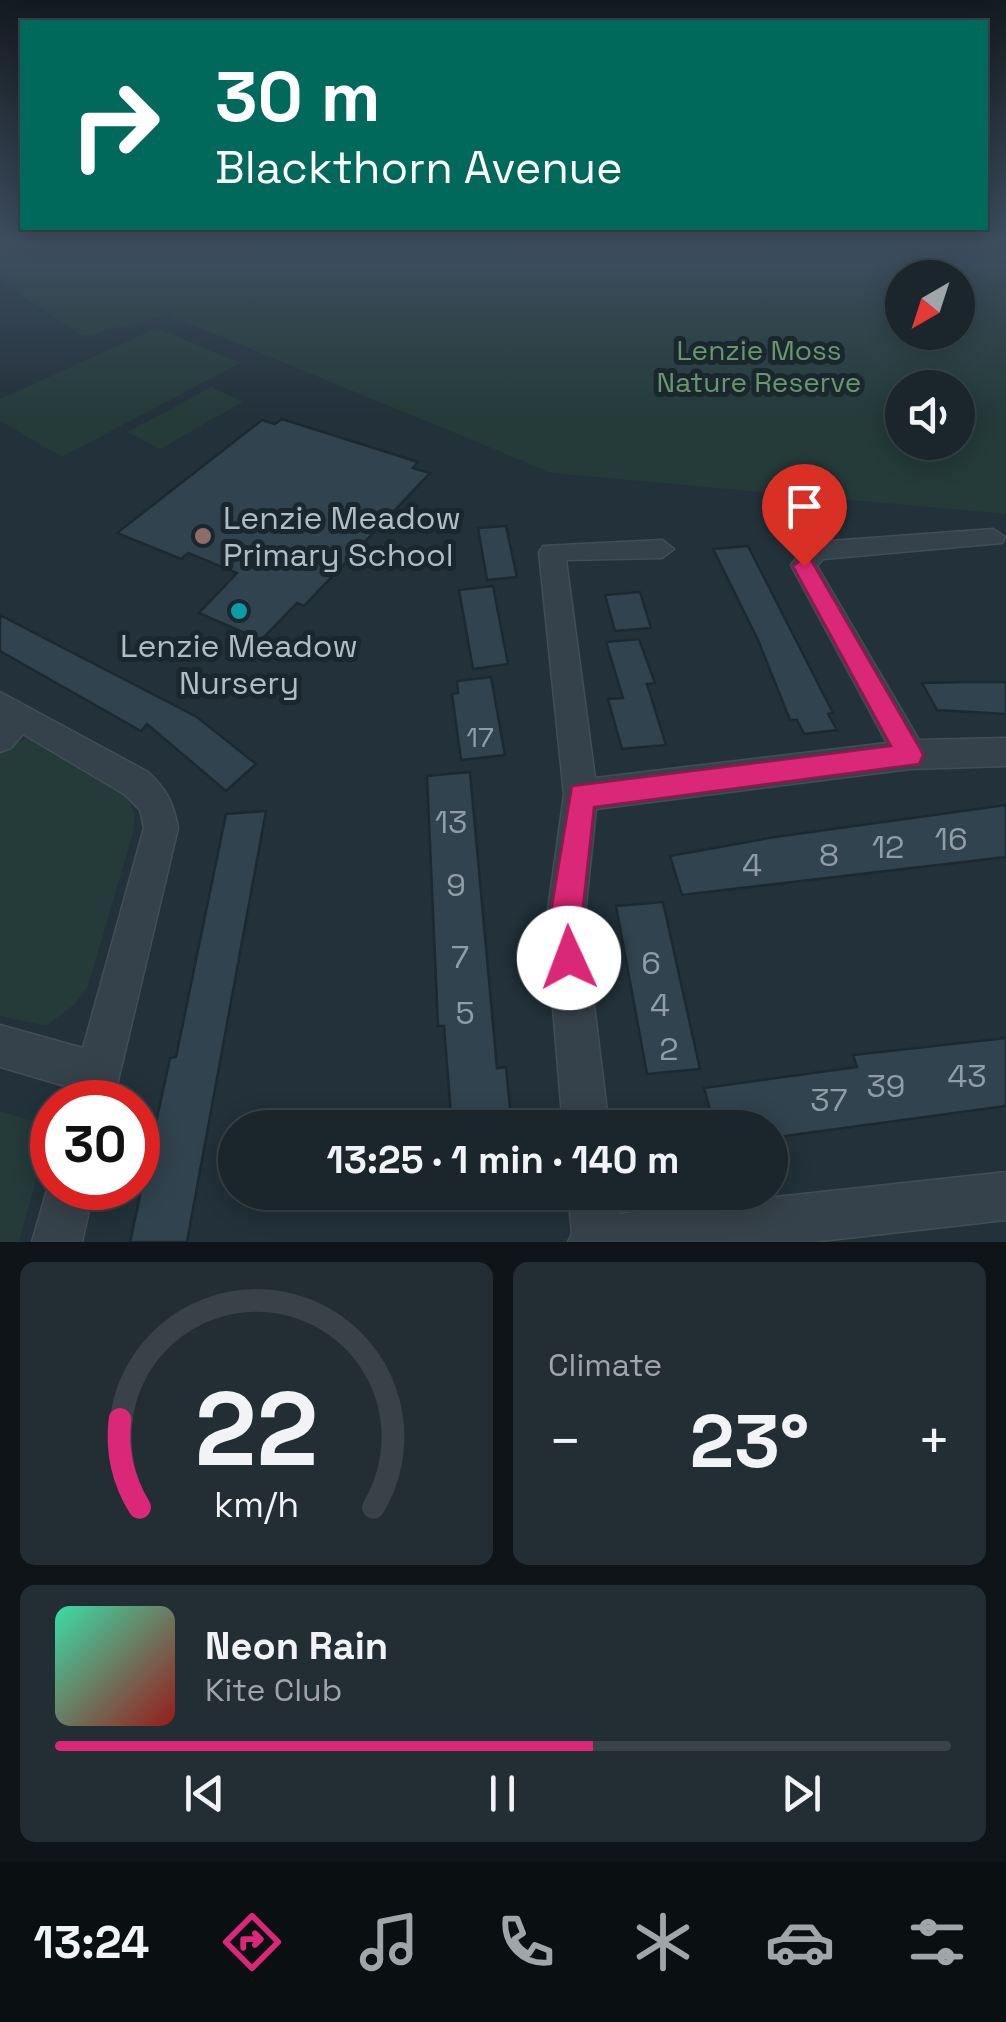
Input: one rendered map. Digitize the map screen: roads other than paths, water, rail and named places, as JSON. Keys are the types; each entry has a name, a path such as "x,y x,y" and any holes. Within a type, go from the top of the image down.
{"street":[{"path":"910,755 804,566 816,551 993,536"},
{"path":"584,1110 565,924 582,795 552,552 662,549"},
{"path":"7,719 136,783 156,802 161,828 96,1080"},
{"path":"582,795 910,755 1006,752"},
{"path":"0,1046 76,1080"},
{"path":"593,1210 595,1241 1006,1196"},
{"path":"56,1242 64,1210"}],"place":[{"name":"Lenzie Meadow Primary School","path":"203,536"},
{"name":"Lenzie Meadow Nursery","path":"239,611"}],"park label":[{"name":"Lenzie Moss Nature Reserve","path":"759,366"}]}
